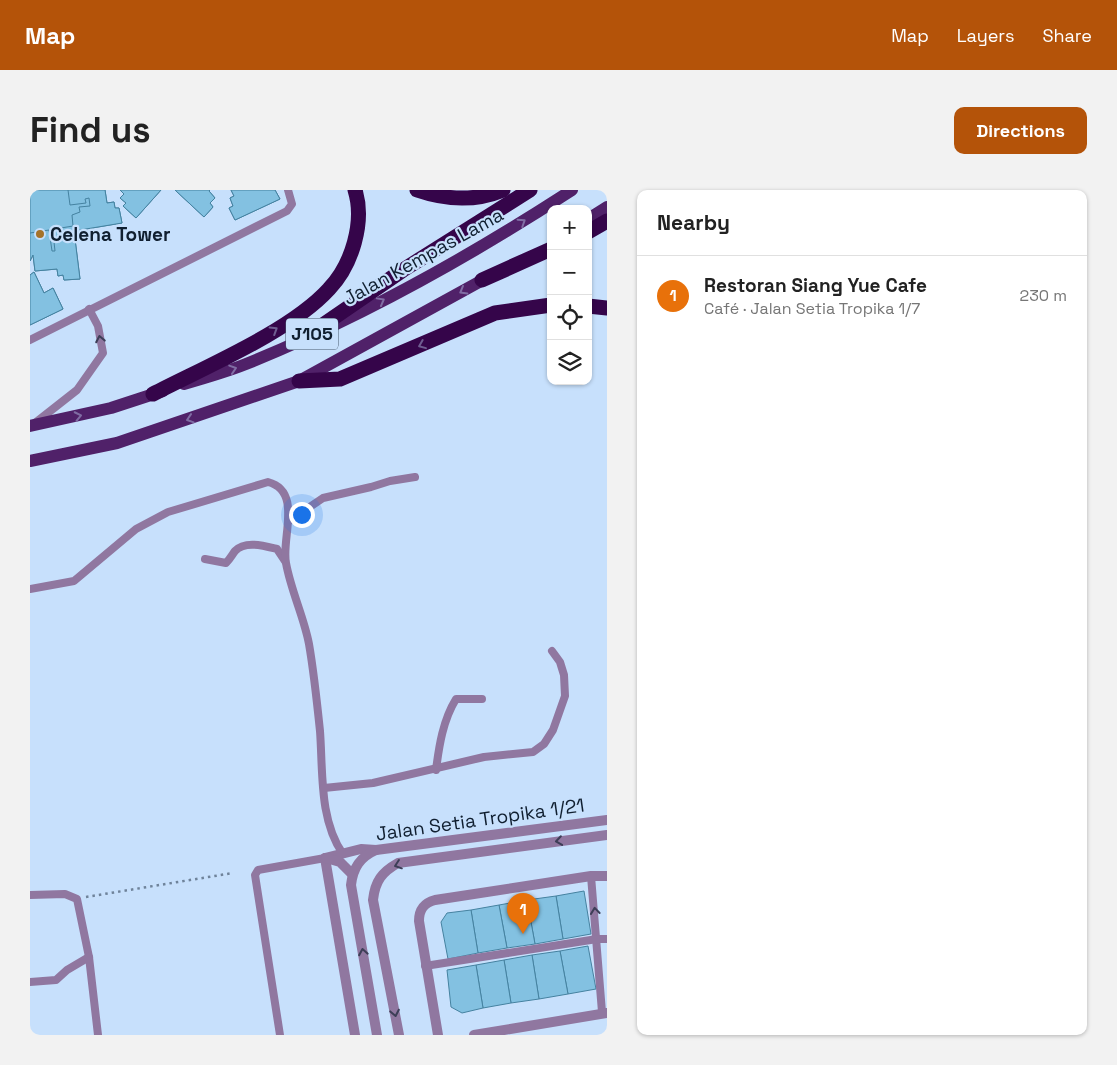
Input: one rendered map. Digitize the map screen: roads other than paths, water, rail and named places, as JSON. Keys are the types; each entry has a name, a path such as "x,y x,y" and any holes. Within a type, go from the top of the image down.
{"highway":[{"path":"154,394 270,333 314,303 330,289 349,257 355,238 358,208 355,190"},
{"path":"417,190 434,196 461,199 486,197 503,190"},
{"path":"304,338 403,270 530,190"},
{"path":"592,230 607,221"},
{"path":"482,280 549,250"},
{"path":"299,381 340,379 495,313 547,306"},
{"path":"592,306 607,308"}],"main road":[{"name":"Jalan Kempas Lama","path":"30,426 111,408 245,365 355,315 504,234 572,190"},
{"path":"592,216 607,207"},
{"name":"J105","path":"30,462 117,443 299,381 547,243"}],"street":[{"name":"Jalan Setia Tropika 1/21","path":"352,874 366,854 376,850 607,820"},
{"name":"Jalan Setia Tropika 1/21","path":"399,1035 373,900 374,888 386,870 398,863 607,835"},
{"path":"326,858 361,849 376,850"},
{"path":"326,858 340,862 352,874 351,885 377,1035"},
{"path":"326,858 354,1035"},
{"path":"438,1035 419,913 428,902 591,876 607,876"},
{"path":"474,1035 604,1012"}],"lane":[{"path":"30,340 287,211 292,204 288,190"},
{"path":"30,426 78,390 103,353 98,326 89,309"},
{"path":"289,521 323,498 390,481 415,477"},
{"path":"30,589 74,581 136,529 168,512 268,482 277,484 285,495 289,521 285,561"},
{"path":"205,559 226,563 235,551 243,545 277,550 285,561 308,642 317,695 326,815 337,845 343,854"},
{"path":"324,788 373,783 436,770 484,757 533,752 544,744 553,730 565,696 560,662 552,651"},
{"path":"436,770 441,740 450,709 456,699 482,699"},
{"path":"280,1035 255,874 258,870 326,858"},
{"path":"591,876 604,1012"},
{"path":"30,895 65,894 77,899 89,957 98,1035"},
{"path":"426,966 607,939"},
{"path":"30,982 56,980 66,970 89,957"}],"place":[{"name":"Celena Tower","path":"40,234"},
{"name":"Restoran Siang Yue Cafe","path":"523,934"}]}
